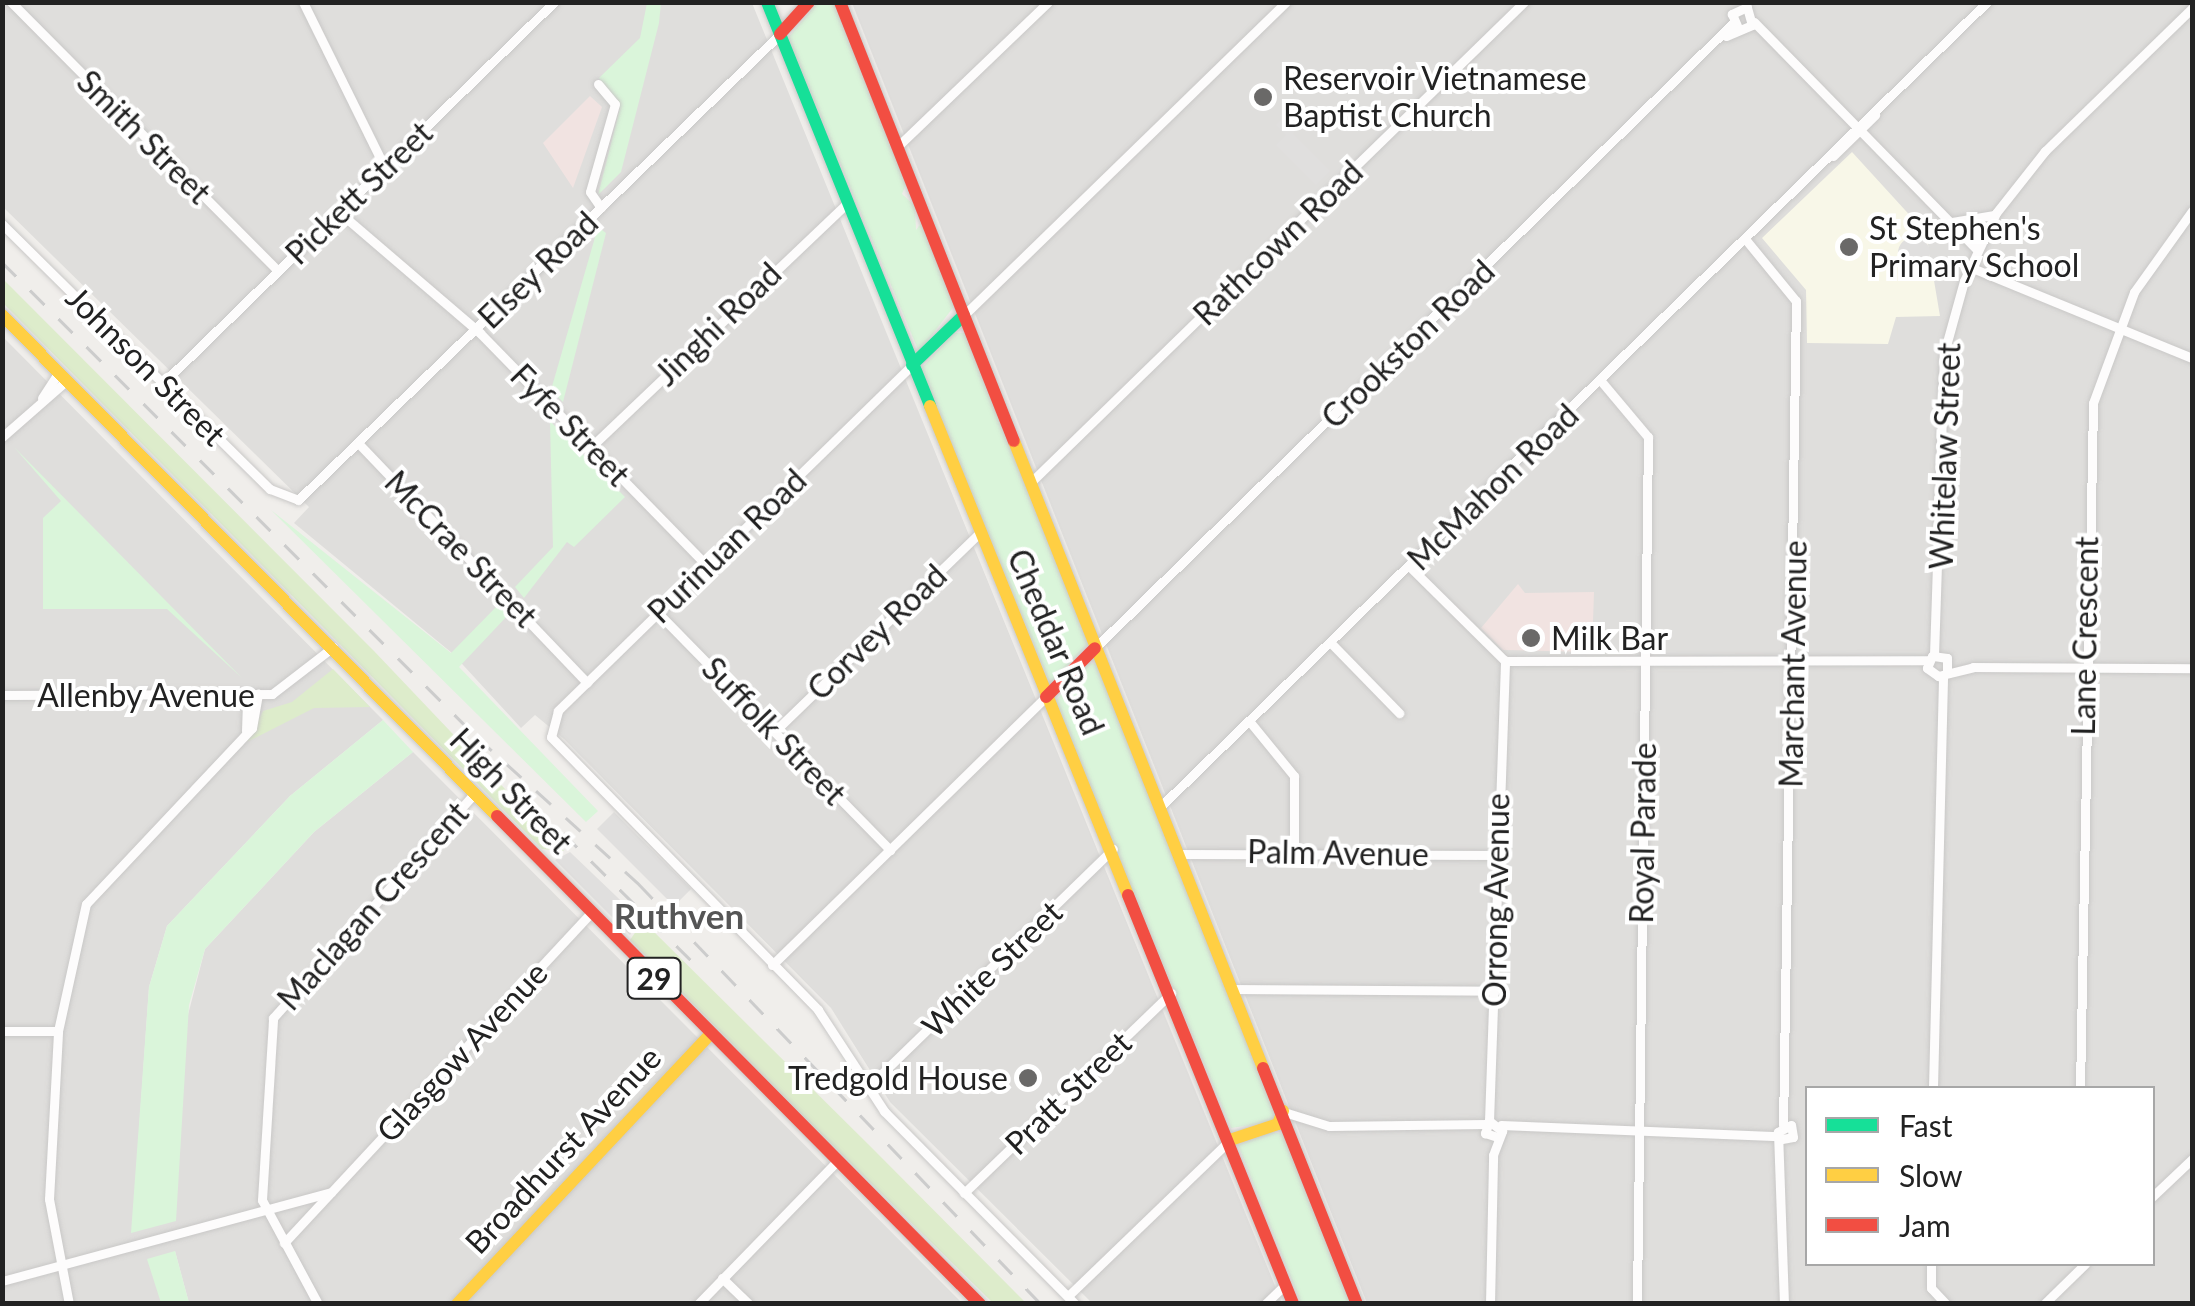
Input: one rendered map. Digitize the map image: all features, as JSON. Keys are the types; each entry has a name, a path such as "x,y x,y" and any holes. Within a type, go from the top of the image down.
{"main road":[{"name":"Cheddar Road","path":"767,2 1046,697 1114,848 1292,1304"},
{"path":"780,34 808,2"},
{"name":"Cheddar Road","path":"840,2 1356,1304"},
{"name":"High Street","path":"2,315 980,1304"},
{"path":"912,366 964,316"},
{"path":"1046,697 1096,648"},
{"name":"Broadhurst Avenue","path":"458,1304 710,1034"},
{"path":"1230,1140 1278,1124 1282,1111"}],"street":[{"name":"Smith Street","path":"11,2 278,271"},
{"path":"303,2 384,168"},
{"name":"Pickett Street","path":"162,382 554,2"},
{"path":"897,147 1048,2"},
{"path":"964,316 1286,2"},
{"name":"Rathcown Road","path":"1031,482 1524,2"},
{"name":"McMahon Road","path":"1160,807 1987,2"},
{"name":"Whitelaw Street","path":"1932,1086 1944,352 1975,255 1996,214 2045,151 2192,8"},
{"path":"1743,13 1975,255 2004,276 2192,358"},
{"name":"Crookston Road","path":"1096,648 1720,40 1743,13"},
{"name":"Elsey Road","path":"294,501 359,444 780,34"},
{"path":"598,84 615,104 590,192 601,208"},
{"name":"Jinghi Road","path":"591,447 847,203"},
{"name":"Lane Crescent","path":"2080,1086 2087,454 2117,326 2192,211"},
{"name":"Fyfe Street","path":"339,212 475,331 707,566"},
{"path":"1944,222 1996,214"},
{"name":"Johnson Street","path":"2,224 162,382 294,501"},
{"name":"Marchant Avenue","path":"1746,240 1796,301 1784,1304"},
{"name":"Purinuan Road","path":"772,965 550,731 590,680 912,366"},
{"path":"2,437 63,376"},
{"name":"Royal Parade","path":"1601,381 1648,437 1638,1304"},
{"name":"McCrae Street","path":"359,444 590,680"},
{"name":"Corvey Road","path":"775,731 979,533"},
{"path":"1410,567 1504,658 2192,668"},
{"name":"Suffolk Street","path":"658,613 890,850"},
{"path":"1331,644 1399,713"},
{"name":"Allenby Avenue","path":"2,696 253,694 292,687 332,647"},
{"name":"Orrong Avenue","path":"1490,1304 1498,696 1504,658"},
{"path":"70,1304 56,1268 48,1199 58,1031 98,885 242,738 253,694"},
{"path":"1046,697 772,965 834,1028 868,1088 964,1193 1072,1300 1230,1140"},
{"path":"1250,722 1294,776 1294,853"},
{"name":"Maclagan Crescent","path":"264,1209 275,1011 475,793"},
{"name":"White Street","path":"868,1088 1114,848"},
{"name":"Palm Avenue","path":"1180,854 1497,854"},
{"name":"Glasgow Avenue","path":"284,1243 591,913"},
{"path":"1234,989 1495,992"},
{"name":"Pratt Street","path":"964,1193 1172,992"},
{"path":"2,1031 58,1031"},
{"path":"1282,1111 1329,1126"},
{"path":"1295,1146 1301,1131 1329,1126 1805,1133"},
{"path":"2155,1195 2192,1158"},
{"path":"698,1304 836,1162"},
{"path":"2,1281 334,1191"},
{"path":"264,1209 318,1304"},
{"path":"1931,1266 1931,1288 1946,1304"},
{"path":"2044,1304 2083,1266"},
{"path":"722,1278 750,1304"},
{"path":"1265,1304 1285,1285"}],"shaded area":[{"path":"2,3 752,3 1282,1303 1092,1303 890,1102 831,1008 564,739 535,715 521,728 452,653 294,523 309,507 3,207"},
{"path":"852,3 2192,3 2192,1303 1367,1303"},
{"path":"590,96 602,107 573,188 543,143"},
{"path":"1295,106 1303,114 1293,134 1330,171 1316,185 1276,145 1286,135 1276,125"},
{"name":"St Stephen's Primary School","path":"1852,152 1926,233 1940,316 1896,317 1888,344 1807,343 1806,290 1762,238"},
{"path":"1914,237 1925,242 1930,253 1925,264 1914,269 1903,264 1898,253 1903,242"},
{"path":"2,336 383,720 290,796 167,926 149,987 132,1232 205,949 314,832 413,752 962,1303 189,1303 175,1251 168,1303 3,1303"},
{"path":"1518,584 1525,593 1594,592 1592,652 1503,650 1481,628"},
{"path":"614,812 691,889 674,906 597,829"},
{"path":"570,852 639,918 630,935 555,860"}],"green space":[{"path":"647,3 661,3 659,23 621,172 598,195 620,108 599,78 640,38"},
{"path":"817,3 834,3 906,184 902,194 915,206 916,230 922,222 955,305 919,352 788,38"},
{"path":"598,227 606,233 563,402 551,390"},
{"path":"3,279 374,651 564,851 542,849 3,303"},
{"path":"954,333 966,333 1089,643 1050,684 920,370"},
{"path":"550,421 625,497 574,547 567,542 524,598 515,587 553,547"},
{"path":"14,447 242,678 167,609 43,609 43,518 61,501"},
{"path":"271,510 451,653 499,604 509,614 459,667 598,811 586,822"},
{"path":"1088,663 1098,664 1279,1116 1265,1123 1231,1128 1054,703"},
{"path":"333,669 370,707 314,708 247,742 263,711 292,702"},
{"path":"383,720 413,752 314,832 205,949 189,1005 176,1221 131,1233 149,987 167,926 290,796"},
{"path":"643,921 1026,1303 993,1303 817,1130 630,940"},
{"path":"1271,1132 1284,1134 1352,1303 1301,1303 1238,1145"},
{"path":"175,1251 189,1303 161,1303 147,1259"}],"railway":[{"path":"2,262 477,737 639,884 1041,1304"},
{"path":"563,833 705,974"}],"traffic: fast":[{"path":"767,2 930,406"},
{"path":"912,365 964,315"}],"traffic: slow":[{"path":"2,315 497,816"},
{"path":"930,406 1128,895"},
{"path":"1014,441 1263,1068"},
{"path":"457,1304 710,1035"},
{"path":"1230,1140 1278,1124 1283,1111"}],"traffic: jam":[{"path":"780,34 809,2"},
{"path":"840,2 1014,441"},
{"path":"1046,697 1095,648"},
{"path":"497,816 980,1304"},
{"path":"1128,895 1293,1304"},
{"path":"1263,1068 1357,1304"}],"place":[{"name":"Reservoir Vietnamese Baptist Church","path":"1263,97"},
{"name":"St Stephen's Primary School","path":"1849,247"},
{"name":"Milk Bar","path":"1531,638"},
{"name":"Tredgold House","path":"1028,1078"}],"district":[{"name":"Ruthven","path":"679,915"}]}
